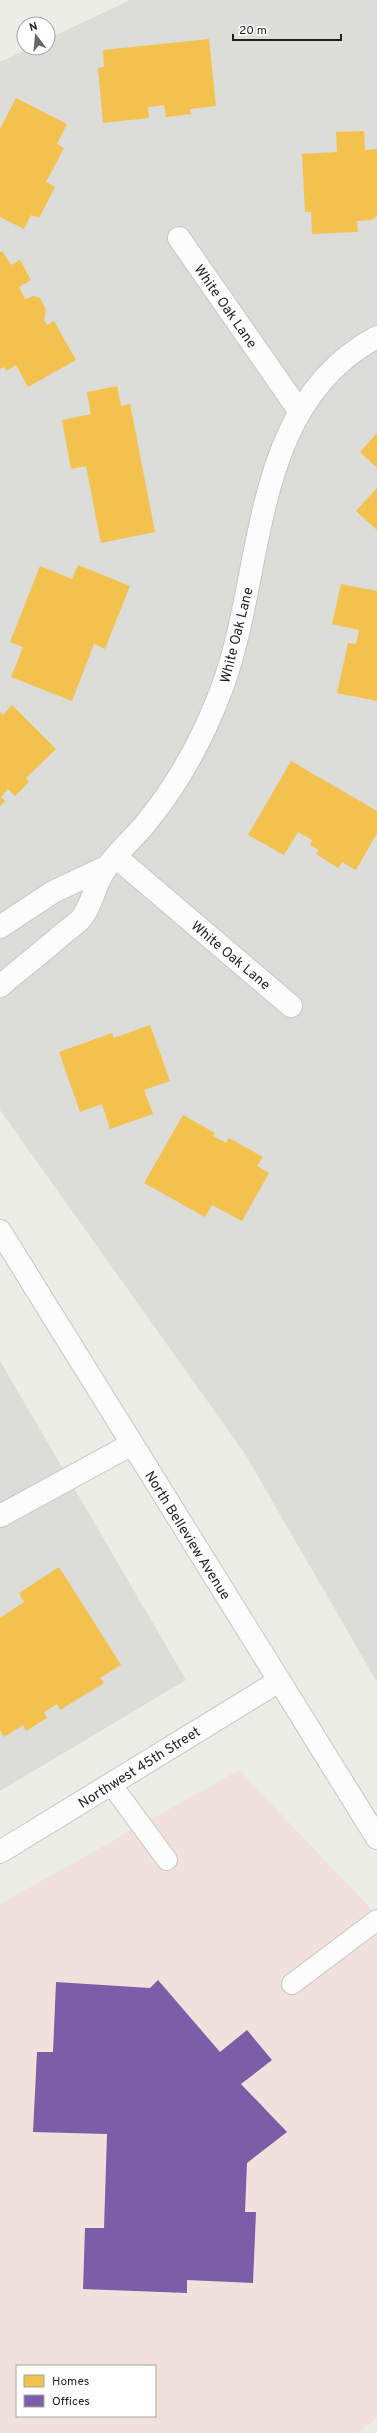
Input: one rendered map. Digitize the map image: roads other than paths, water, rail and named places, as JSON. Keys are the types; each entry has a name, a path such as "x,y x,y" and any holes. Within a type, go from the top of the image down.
{"street":[{"name":"White Oak Lane","path":"179,238 300,412"},
{"name":"White Oak Lane","path":"0,986 81,918 111,862 146,822 176,780 202,735 222,688 238,636 270,481 287,433 300,412 331,372 350,355 377,337"},
{"name":"White Oak Lane","path":"0,927 53,892 111,862"},
{"name":"White Oak Lane","path":"111,862 291,1006"},
{"name":"North Belleview Avenue","path":"0,1231 377,1838"},
{"path":"0,1516 132,1444"},
{"name":"Northwest 45th Street","path":"0,1852 279,1681"}],"lane":[{"path":"111,1784 167,1860"},
{"path":"292,1984 377,1920"}]}
